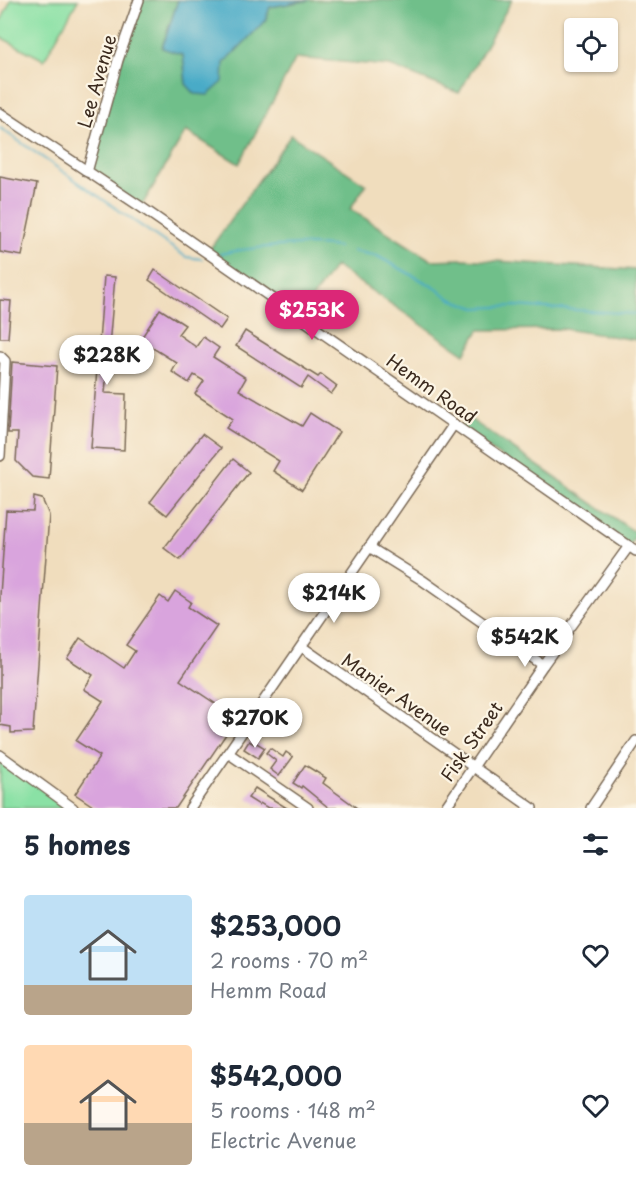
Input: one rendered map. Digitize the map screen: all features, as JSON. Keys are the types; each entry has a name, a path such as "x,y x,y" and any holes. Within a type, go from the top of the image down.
{"street":[{"name":"Lee Avenue","path":"87,172 118,60 139,0"},
{"name":"Hemm Road","path":"0,113 633,548"},
{"path":"0,456 2,358"},
{"path":"190,808 454,424"},
{"path":"369,547 422,580 543,665"},
{"name":"Fisk Street","path":"445,808 543,665 633,548"},
{"name":"Manier Avenue","path":"302,647 532,808"},
{"path":"591,808 636,741"},
{"path":"228,753 308,808"},
{"path":"0,755 73,808"}],"green space":[{"path":"11,0 78,0 44,60 0,37 0,23"},
{"path":"139,0 178,0 162,47 183,55 186,84 224,63 265,21 270,7 310,0 512,0 459,93 390,66 296,58 239,164 186,131 141,207 87,172"},
{"path":"291,135 366,185 350,209 431,260 463,259 636,270 636,340 564,329 479,330 465,354 335,266 299,317 207,253"},
{"path":"467,417 636,533 629,546 460,428"},
{"path":"0,755 73,808 0,808"}],"water":[{"path":"178,0 310,0 270,7 265,21 224,63 223,82 208,95 195,94 186,84 183,55 162,48"}],"building":[{"path":"0,177 37,184 22,256 0,252"},
{"path":"155,270 227,319 220,329 149,280"},
{"path":"104,276 115,277 105,393 126,394 124,450 91,448"},
{"path":"0,300 11,301 8,338 0,338"},
{"path":"160,309 185,325 178,334 196,347 203,337 219,348 213,357 246,378 239,390 302,426 310,413 339,432 302,490 273,471 279,461 226,428 233,419 195,394 204,381 194,375 189,383 172,372 177,363 140,340"},
{"path":"245,331 318,377 321,374 337,386 331,394 308,377 301,388 236,346"},
{"path":"12,362 57,366 49,479 32,477 16,461 18,433 8,433"},
{"path":"202,434 221,448 167,515 150,502"},
{"path":"233,459 249,472 180,560 164,548"},
{"path":"34,497 42,499 49,515 33,732 11,733 11,727 0,725 0,595 6,510 33,511"},
{"path":"175,591 191,602 188,607 217,626 180,680 237,718 176,808 96,808 75,794 100,756 76,741 103,701 84,689 93,675 67,658 80,638 124,668 135,651 126,645 160,596 168,602"},
{"path":"249,741 265,748 258,758 244,749"},
{"path":"270,748 283,757 286,752 293,757 279,776 270,769 276,761 266,753"},
{"path":"305,765 326,778 323,783 357,808 329,808 302,786 301,788 293,783"},
{"path":"255,788 287,808 268,808 260,803 259,805 248,798"}],"waterway":[{"path":"0,128 186,257 202,259"},
{"path":"220,254 279,246 338,247"},
{"path":"353,251 377,256 434,287 451,299 476,308 516,306 636,314"}]}
